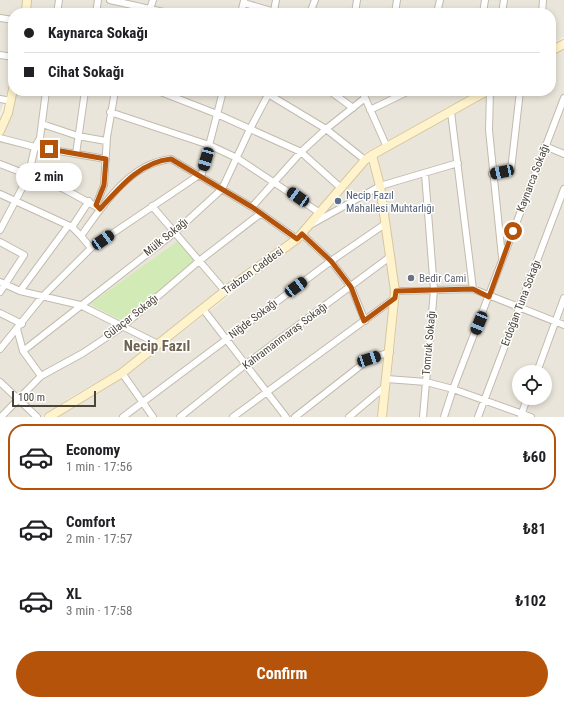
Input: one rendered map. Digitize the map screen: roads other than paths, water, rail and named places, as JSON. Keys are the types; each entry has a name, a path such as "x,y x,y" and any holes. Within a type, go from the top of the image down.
{"main road":[{"path":"0,132 12,96"},
{"name":"Trabzon Caddesi","path":"49,417 122,373 225,291 299,236 365,160 372,154 386,145 451,112 474,96"},
{"path":"372,154 380,186 391,256 395,294 387,382 382,417"}],"street":[{"path":"110,0 139,8"},
{"path":"244,2 263,8"},
{"path":"0,230 28,177 35,147 40,138 45,96"},
{"path":"76,154 84,96"},
{"path":"81,236 98,207 104,185 106,141 110,112 115,96"},
{"path":"171,96 217,114 302,152 341,188"},
{"path":"0,350 42,297 90,248 202,173 222,96"},
{"name":"Mülk Sokağı","path":"23,351 174,233 222,189 267,96"},
{"path":"274,96 326,129 365,160"},
{"path":"337,96 354,108"},
{"path":"370,110 399,96"},
{"path":"489,96 489,130 492,174 502,259"},
{"path":"492,174 511,170 519,96"},
{"path":"252,207 302,152 326,129 365,98 386,145"},
{"name":"Kaynarca Sokağı","path":"444,417 453,389 564,98"},
{"path":"0,99 11,102"},
{"path":"110,112 209,144 238,158 276,182 320,213"},
{"path":"451,112 473,289"},
{"path":"42,124 78,136 106,141"},
{"path":"0,138 35,147 106,159"},
{"path":"545,146 564,154"},
{"path":"98,207 130,176 163,160 171,159 252,207 260,214 299,236 331,261 351,287 364,321"},
{"path":"308,226 380,186 425,174 458,163"},
{"path":"0,164 28,177 64,189 98,207"},
{"name":"Tomruk Sokağı","path":"423,417 434,290 425,174"},
{"name":"Erdoğan Tuna Sokağı","path":"478,417 564,189"},
{"path":"0,194 70,227 81,236 90,248"},
{"path":"20,291 89,201"},
{"path":"152,206 225,291"},
{"name":"Gülaçar Sokağı","path":"1,417 41,376 83,353 122,327 200,261 260,214"},
{"name":"Niğde Sokağı","path":"123,417 331,261 385,224"},
{"path":"0,242 24,255 3,284 0,292"},
{"name":"Kahramanmaraş Sokağı","path":"180,417 245,365 391,256"},
{"path":"3,284 20,291 80,305 158,344"},
{"path":"233,417 364,321 395,294 434,290 473,289 489,297 564,325"},
{"path":"539,365 564,298"},
{"path":"203,309 286,417"},
{"path":"0,313 22,324"},
{"path":"17,330 23,351 41,376"},
{"path":"295,417 369,359 390,352"},
{"path":"122,373 153,417"},
{"path":"0,382 19,398 37,417"},
{"path":"349,417 387,382 426,382 484,399 521,415 531,417"},
{"path":"521,415 525,405"}],"place":[{"name":"Necip Fazıl Mahallesi Muhtarlığı","path":"338,201"},
{"name":"Bedir Cami","path":"411,278"}],"district":[{"name":"Necip Fazıl","path":"157,346"}]}
